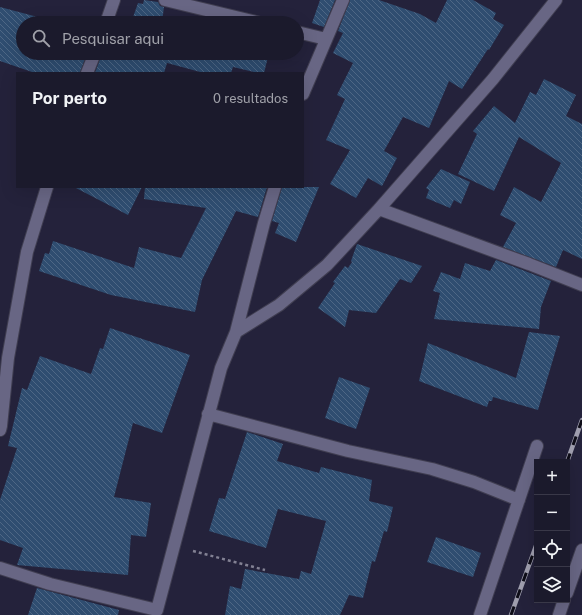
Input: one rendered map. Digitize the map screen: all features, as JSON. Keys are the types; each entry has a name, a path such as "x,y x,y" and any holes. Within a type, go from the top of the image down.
{"street":[{"path":"108,16 114,0"},
{"path":"165,0 231,16"},
{"path":"304,92 343,0"},
{"path":"236,332 279,305 327,264 379,209 493,79 556,0"},
{"path":"304,34 326,39"},
{"path":"88,72 93,60"},
{"path":"0,430 8,358 27,252 47,188"},
{"path":"0,568 50,584 156,612 208,414 221,368 236,332 264,223 275,188"},
{"path":"379,209 582,285"},
{"path":"208,414 348,451 432,469 474,482 519,500"},
{"path":"480,615 537,446"},
{"path":"570,584 582,550"},
{"path":"559,615 563,603"}],"path":[{"path":"173,546 265,570"}],"building":[{"path":"144,0 158,2 160,6 164,7 163,16 133,16 138,3 143,4"},
{"path":"320,0 335,0 324,27 312,23"},
{"path":"350,0 379,0 420,14 436,23 447,0 473,0 496,13 493,19 504,25 462,89 449,81 429,128 403,117 384,151 397,158 382,186 368,178 356,198 330,184 350,150 326,140 345,99 337,95 353,63 333,53 343,33 338,31"},
{"path":"0,7 34,16 16,16 16,60 85,60 80,72 32,72 0,61"},
{"path":"100,60 267,60 264,72 254,72 233,67 231,72 200,72 167,63 164,72 95,72"},
{"path":"544,79 576,95 566,116 582,124 582,259 563,250 556,267 503,247 516,223 500,215 514,187 541,202 561,163 519,137 494,191 458,174 477,134 473,131 494,106 515,123 530,92 536,95"},
{"path":"441,169 470,182 461,204 454,200 450,208 426,198 429,190 426,188"},
{"path":"319,187 296,242 275,233 279,223 272,221 282,188"},
{"path":"76,188 142,188 128,215"},
{"path":"145,188 267,188 258,217 236,211 202,280 195,312 111,295 39,271 45,253 49,254 53,241 134,268 139,247 181,258 206,208 144,199"},
{"path":"357,244 422,266 411,283 400,279 376,313 349,310 345,327 318,308 335,283 333,282 345,266 348,268 352,262 351,261"},
{"path":"496,260 551,281 541,307 539,329 434,319 440,293 433,291 441,272 460,279 465,263 490,271"},
{"path":"110,328 190,355 162,433 133,423 114,497 151,503 146,537 131,535 128,575 17,565 23,548 0,540 0,500 17,448 8,446 22,388 27,390 40,356 91,374 100,348 103,349"},
{"path":"529,332 560,336 538,410 493,397 492,401 489,401 487,407 419,381 428,343 516,378"},
{"path":"339,377 370,388 356,429 325,418"},
{"path":"247,432 283,444 277,461 319,473 321,467 372,480 369,501 393,507 387,532 384,531 375,562 372,561 363,598 349,595 340,615 225,615 230,586 241,589 245,569 299,579 301,571 311,574 326,521 278,509 266,548 209,531 219,498 225,499"},
{"path":"436,537 481,553 473,577 427,562"},
{"path":"37,588 119,610 118,615 28,615"}],"railway":[{"path":"568,459 582,420"},
{"path":"511,615 534,551"}]}
